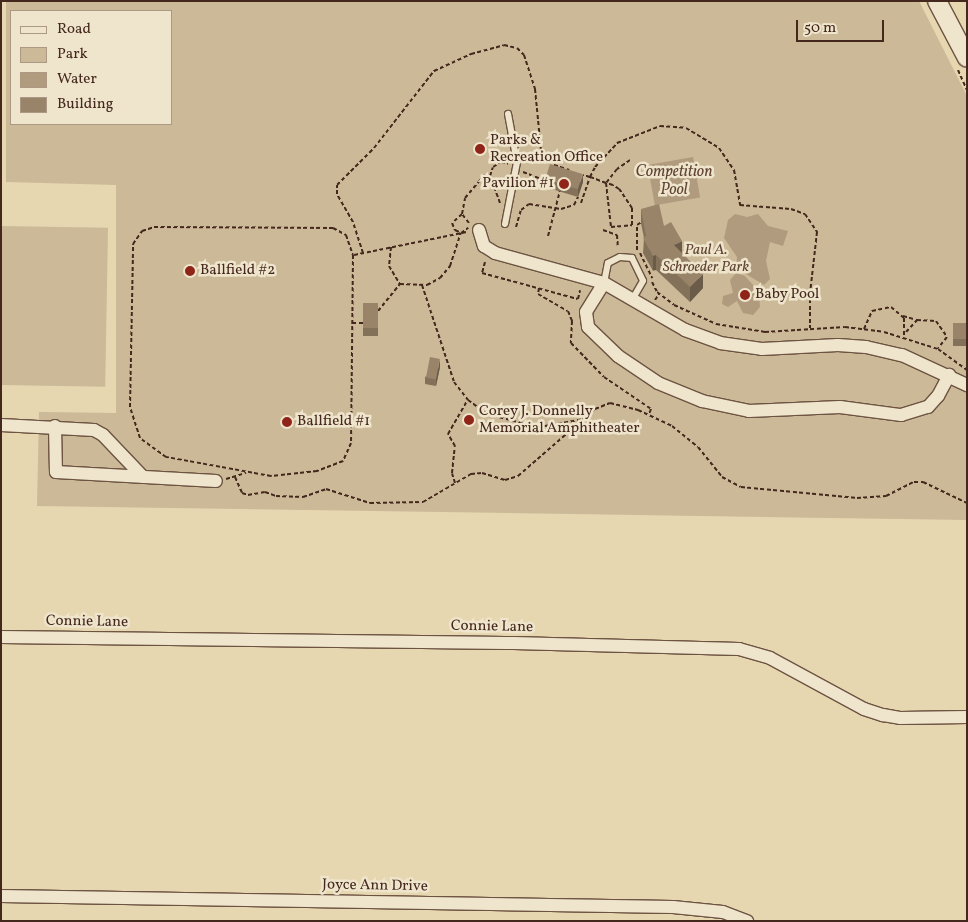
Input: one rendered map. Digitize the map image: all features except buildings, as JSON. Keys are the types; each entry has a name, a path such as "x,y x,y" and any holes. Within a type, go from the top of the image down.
{"street":[{"path":"937,1 967,58"},
{"path":"479,230 484,246 495,253 604,283 685,330 720,343 762,349 838,345 866,347 902,355 949,375 967,386"},
{"path":"604,283 586,312 588,327 596,336 658,383 702,401 749,411 840,407 901,415 928,407 938,396 949,375"},
{"path":"1,425 85,427 104,434 142,477"},
{"path":"55,426 56,472 216,481"},
{"name":"Connie Lane","path":"1,637 514,643 739,650 770,658 864,709 882,715 900,718 967,717"},
{"name":"Joyce Ann Drive","path":"1,896 673,907 723,912 747,921"}],"lane":[{"path":"505,224 517,162 508,114"},
{"path":"604,283 608,263 620,257 632,258 643,281 632,300"}],"path":[{"path":"363,253 353,222 337,194 337,185 374,148 434,71 471,54 504,45 517,48 524,55 534,89 542,150 554,164 572,171"},
{"path":"581,203 590,177 612,147 643,130 660,126 686,128 707,138 724,153 734,170 740,205 791,209 805,214 814,224 817,242 810,293 810,328"},
{"path":"581,174 606,183 619,189 630,200 634,215 632,225 611,227 606,183 617,169 630,160"},
{"path":"462,233 452,224 462,214 465,198 484,175 490,176"},
{"path":"548,236 560,191"},
{"path":"516,227 521,210 529,204 555,208 574,205 578,197"},
{"path":"400,284 422,285 440,278 450,266 462,233 469,222 462,214"},
{"path":"637,250 638,223 648,220"},
{"path":"154,227 333,228 346,235 353,255 352,323 351,443 347,456 331,468 294,476 248,472 166,457 145,443 135,430 130,407 133,244 137,236 154,227"},
{"path":"353,255 479,230"},
{"path":"603,230 617,235 616,246 621,248"},
{"path":"391,248 388,266 400,284"},
{"path":"631,248 637,250 647,263 651,280 659,294 692,314 722,325 765,332 810,328 864,329 904,337 938,349 967,370"},
{"path":"486,254 482,273 578,299 581,288"},
{"path":"648,287 651,280"},
{"path":"378,311 400,284"},
{"path":"422,285 454,382 468,400 487,414 509,422 545,426 584,419"},
{"path":"539,288 538,294 568,310 572,321 571,343 604,377 651,409 650,414"},
{"path":"650,300 653,303 659,294"},
{"path":"864,329 868,316 877,308 891,307 902,315 917,320 931,319 942,326 947,337 938,349"},
{"path":"902,315 906,332"},
{"path":"904,337 917,320"},
{"path":"352,323 363,323"},
{"path":"455,483 452,473 454,446 448,434 468,400"},
{"path":"235,477 242,493 248,495 265,492 276,496 302,497 330,489 378,504 429,501 455,483 476,473 505,480 518,476 598,407 610,403 650,414 687,437 722,478 741,487 857,498 886,496 914,482 924,482 967,503"},
{"path":"567,423 570,431"},
{"path":"216,481 248,472"}],"green space":[{"name":"Paul A. Schroeder Park","path":"6,1 919,1 967,96 967,520 37,506 39,412 116,413 116,185 6,182"},
{"path":"1,226 108,228 105,387 1,385"}],"water":[{"name":"Competition Pool","path":"693,157 700,197 655,205 648,165"},
{"path":"735,214 747,217 758,214 768,226 788,231 783,246 770,242 766,261 770,279 764,285 736,268 737,257 724,238 728,220"},
{"name":"Baby Pool","path":"736,273 745,276 754,286 762,289 759,295 760,307 753,315 743,313 737,301 728,307 722,304 723,296 733,293 730,280"}],"place":[{"name":"Parks & Recreation Office","path":"480,149"},
{"name":"Pavilion #1","path":"564,184"},
{"name":"Ballfield #2","path":"190,271"},
{"name":"Baby Pool","path":"745,295"},
{"name":"Corey J. Donnelly Memorial Amphitheater","path":"469,420"},
{"name":"Ballfield #1","path":"287,422"}]}
